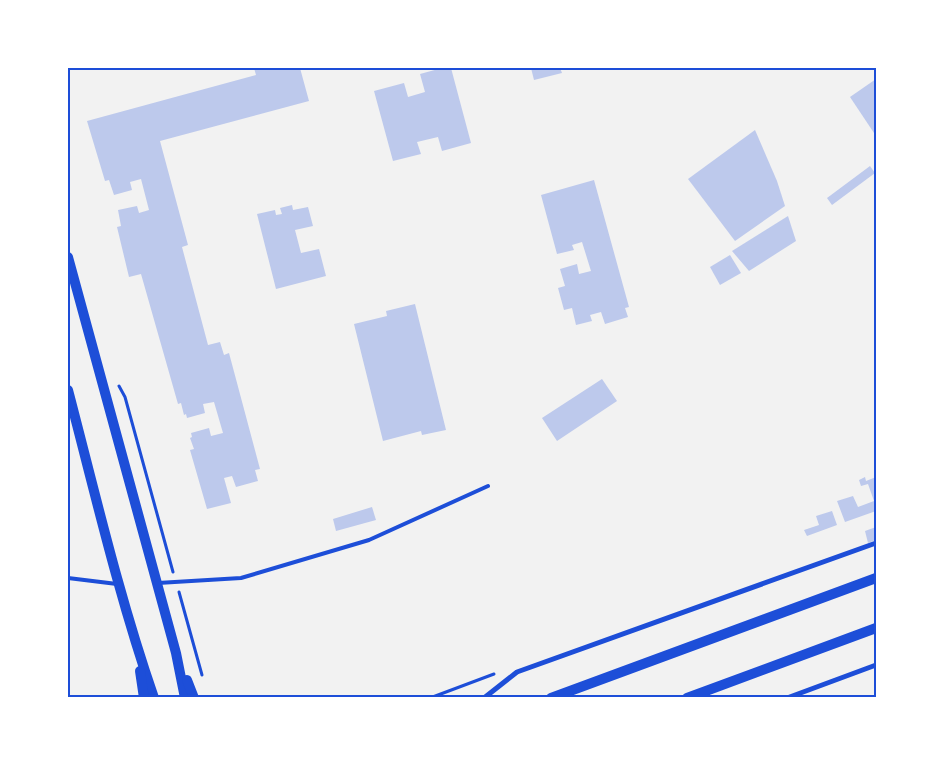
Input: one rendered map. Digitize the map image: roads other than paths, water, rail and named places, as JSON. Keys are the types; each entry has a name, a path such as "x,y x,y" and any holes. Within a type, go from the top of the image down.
{"main road":[{"path":"68,257 158,583 176,653 185,698"},
{"path":"68,390 118,584 154,698"},
{"path":"551,698 876,578"},
{"path":"687,698 876,628"},
{"path":"137,648 144,698"},
{"path":"176,653 194,698"}],"street":[{"path":"484,698 517,672 876,543"},
{"path":"786,698 876,665"}],"lane":[{"path":"158,583 241,578 369,540 488,486"},
{"path":"68,578 118,584"}]}
